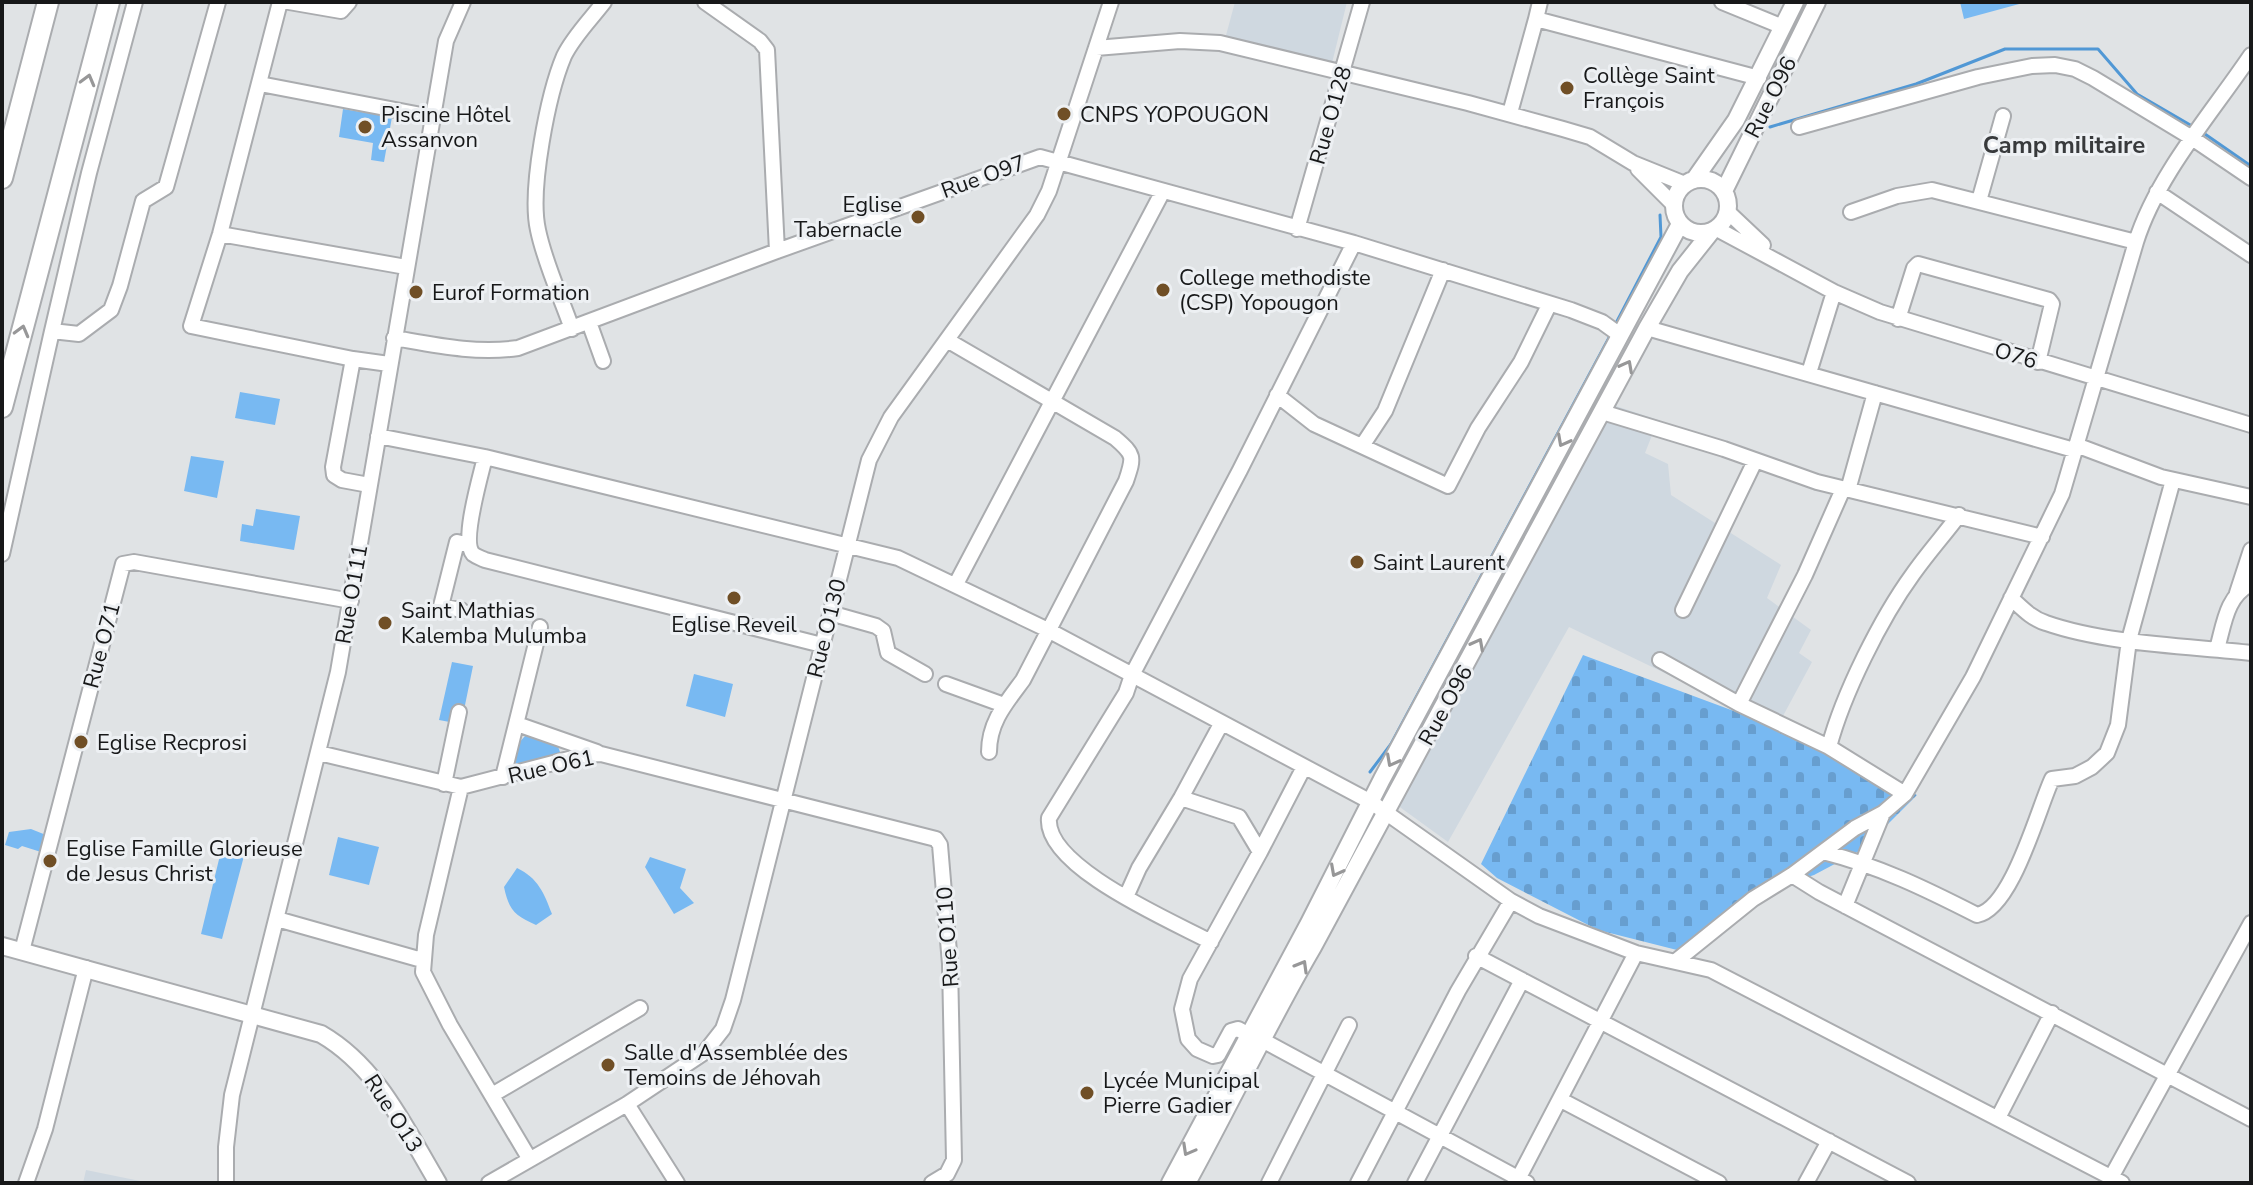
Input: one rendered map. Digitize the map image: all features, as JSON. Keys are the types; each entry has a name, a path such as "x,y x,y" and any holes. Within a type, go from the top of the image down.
{"highway":[{"path":"2,178 48,2"},
{"path":"2,407 109,2"}],"main road":[{"name":"Rue O96","path":"1690,182 1724,139 1759,78 1795,2"},
{"name":"Rue O96","path":"1724,191 1817,2"},
{"path":"1708,180 1724,191 1728,212 1714,230 1691,232 1680,224 1673,204 1677,193 1690,182 1708,180"},
{"name":"Rue O96","path":"1187,1183 1227,1111 1255,1038 1371,802 1680,224"},
{"name":"Rue O96","path":"1170,1183 1386,811 1647,328 1680,271 1714,230"},
{"name":"Rue O13","path":"2,946 254,1013 321,1034 356,1058 375,1080 438,1183"}],"street":[{"path":"2,554 89,173 135,2"},
{"path":"52,331 79,334 111,310 143,201 166,187 218,2"},
{"path":"280,2 220,234 191,326 199,330 389,364"},
{"path":"289,2 341,11 349,2"},
{"name":"Rue O111","path":"226,1183 229,1111 319,753 351,601 446,41 463,2"},
{"path":"572,329 538,232 536,184 551,100 563,58 604,2"},
{"path":"705,2 760,41 767,50 777,251"},
{"name":"Rue O130","path":"489,1183 627,1104 705,1052 723,1029 733,1000 866,471 879,437 1037,215 1059,161 1111,2"},
{"name":"Rue O128","path":"1297,229 1362,2"},
{"path":"1510,113 1540,2"},
{"path":"1722,2 1783,27"},
{"path":"1536,19 1759,78"},
{"path":"1096,48 1197,40 1220,43 1510,113 1590,137 1633,163 1690,182"},
{"path":"1676,961 1753,899 1792,875 1855,828 1883,813 1905,794 1973,677 2062,494 2136,242 2157,192 2251,55"},
{"path":"1799,127 1978,77 2032,66 2055,65 2075,69 2093,78 2251,178"},
{"path":"260,84 432,117"},
{"path":"1979,201 2003,116"},
{"name":"Rue O97","path":"394,338 470,351 518,348 1032,158 1047,157 1443,270 1588,316 1620,335"},
{"path":"1633,163 1673,204"},
{"path":"1851,212 1897,196 1932,190 2136,242"},
{"path":"956,584 1163,191"},
{"path":"2157,192 2251,255"},
{"path":"1728,212 1788,266"},
{"path":"1714,230 1788,266"},
{"path":"220,234 406,267"},
{"path":"1211,942 1108,889 1069,859 1050,830 1049,818 1126,693 1132,675 1354,243"},
{"path":"1898,319 1918,264 2049,300 2052,304 2038,362"},
{"name":"O76","path":"1788,266 1834,292 1898,319 2251,425"},
{"path":"1362,446 1385,411 1443,270"},
{"path":"1809,373 1834,292"},
{"path":"1277,395 1314,424 1448,486 1478,428 1521,362 1549,305"},
{"path":"589,322 603,361"},
{"path":"1647,328 2075,448 2173,480 2251,497"},
{"path":"947,340 1115,438 1131,453 1132,460 1126,481 1023,680 992,728 989,752"},
{"path":"353,359 334,475 342,480 369,485"},
{"path":"1739,704 1846,489 1875,393"},
{"path":"1602,412 1846,489 2042,537"},
{"path":"378,436 485,457 898,558 1048,630 1371,802 1511,901 1566,928 1636,953 1711,970 2114,1181 2167,1076 2251,924"},
{"path":"485,457 469,529 469,545 473,554 485,560 822,645"},
{"path":"1683,610 1755,461"},
{"path":"1823,852 1865,862 1977,915 1990,911 2022,861 2052,779 2075,776 2092,767 2107,753 2118,725 2129,640 2173,480"},
{"path":"1829,747 1859,670 1896,602 1913,574 1959,515"},
{"path":"461,610 441,606 457,542 469,545"},
{"path":"2217,649 2251,550"},
{"name":"Rue O71","path":"22,951 123,564 134,562 351,601"},
{"path":"2237,593 2251,584"},
{"path":"2011,598 2033,617 2046,623 2129,640 2251,653"},
{"path":"830,613 876,626 883,631 888,653 925,674"},
{"path":"503,777 540,627"},
{"path":"1660,660 1739,704 1829,747 1905,794"},
{"path":"946,684 1004,705"},
{"path":"444,784 459,712"},
{"path":"517,724 601,754"},
{"path":"1126,897 1139,868 1221,724"},
{"name":"Rue O61","path":"319,753 461,787 584,755 601,754 784,800"},
{"path":"1304,767 1186,990 1182,1009 1188,1039 1197,1049 1218,1055 1231,1031 1238,1029 1520,1181 1636,953"},
{"path":"461,787 442,860 422,960 426,982 529,1158"},
{"path":"1181,798 1232,812 1239,817 1260,852"},
{"name":"Rue O110","path":"784,800 931,836 940,845 950,964 954,1160 947,1174 932,1183"},
{"path":"1845,906 1883,813"},
{"path":"1792,875 2167,1076 2249,1113"},
{"path":"1358,1183 1476,956 1511,901"},
{"path":"277,919 422,960"},
{"path":"1476,956 1906,1183"},
{"path":"26,1183 45,1129 86,968"},
{"path":"1415,1183 1522,980"},
{"path":"492,1095 640,1008"},
{"path":"1998,1118 2052,1013"},
{"path":"1269,1183 1349,1025"},
{"path":"1561,1100 1719,1183"},
{"path":"627,1104 677,1183"},
{"path":"1806,1183 1829,1141"}],"shaded area":[{"path":"1235,2 1347,2 1332,63 1225,39"},
{"path":"1613,405 1658,420 1645,453 1668,464 1671,495 1781,565 1767,598 1811,630 1799,653 1812,662 1777,727 1569,627 1448,842 1397,805"},
{"path":"86,1170 150,1183 83,1183"}],"green space":[{"path":"1960,2 2023,2 2023,3 1964,19"},
{"name":"Piscine Hôtel Assanvon","path":"343,109 392,117 384,162 371,160 373,143 339,137"},
{"path":"240,392 280,399 275,425 235,418"},
{"path":"191,456 224,461 217,498 184,491"},
{"path":"256,509 300,516 294,550 240,541 242,524 253,526"},
{"path":"1583,655 1777,727 1917,795 1863,849 1814,875 1750,896 1677,950 1598,930 1497,878 1481,864"},
{"path":"452,662 473,666 464,710 455,723 439,720"},
{"path":"694,674 733,684 725,717 686,706"},
{"path":"536,734 556,741 560,752 556,759 518,768 512,760 517,745 525,736"},
{"path":"31,829 46,835 41,852 5,845 9,832"},
{"path":"338,837 379,847 369,885 329,875"},
{"path":"221,851 244,856 222,939 201,934"},
{"path":"650,857 686,869 680,888 694,903 674,914 645,867"},
{"path":"517,868 530,876 539,887 552,914 536,925 518,915 508,901 504,887"}],"waterway":[{"path":"1770,127 1916,84 2005,49 2098,49 2137,94 2192,126"},
{"path":"2202,132 2251,166"},
{"path":"1614,327 1661,237 1660,215"},
{"path":"1370,772 1391,744 1611,334"}],"place":[{"name":"Collège Saint François","path":"1567,88"},
{"name":"CNPS YOPOUGON","path":"1064,114"},
{"name":"Piscine Hôtel Assanvon","path":"365,127"},
{"name":"Eglise Tabernacle","path":"918,217"},
{"name":"College methodiste (CSP) Yopougon","path":"1163,290"},
{"name":"Eurof Formation","path":"416,292"},
{"name":"Saint Laurent","path":"1357,562"},
{"name":"Eglise Reveil","path":"734,598"},
{"name":"Saint Mathias Kalemba Mulumba","path":"385,623"},
{"name":"Eglise Recprosi","path":"81,742"},
{"name":"Eglise Famille Glorieuse de Jesus Christ","path":"50,861"},
{"name":"Salle d'Assemblée des Temoins de Jéhovah","path":"608,1065"},
{"name":"Lycée Municipal Pierre Gadier","path":"1087,1093"}],"district":[{"name":"Camp militaire","path":"2064,145"}]}
